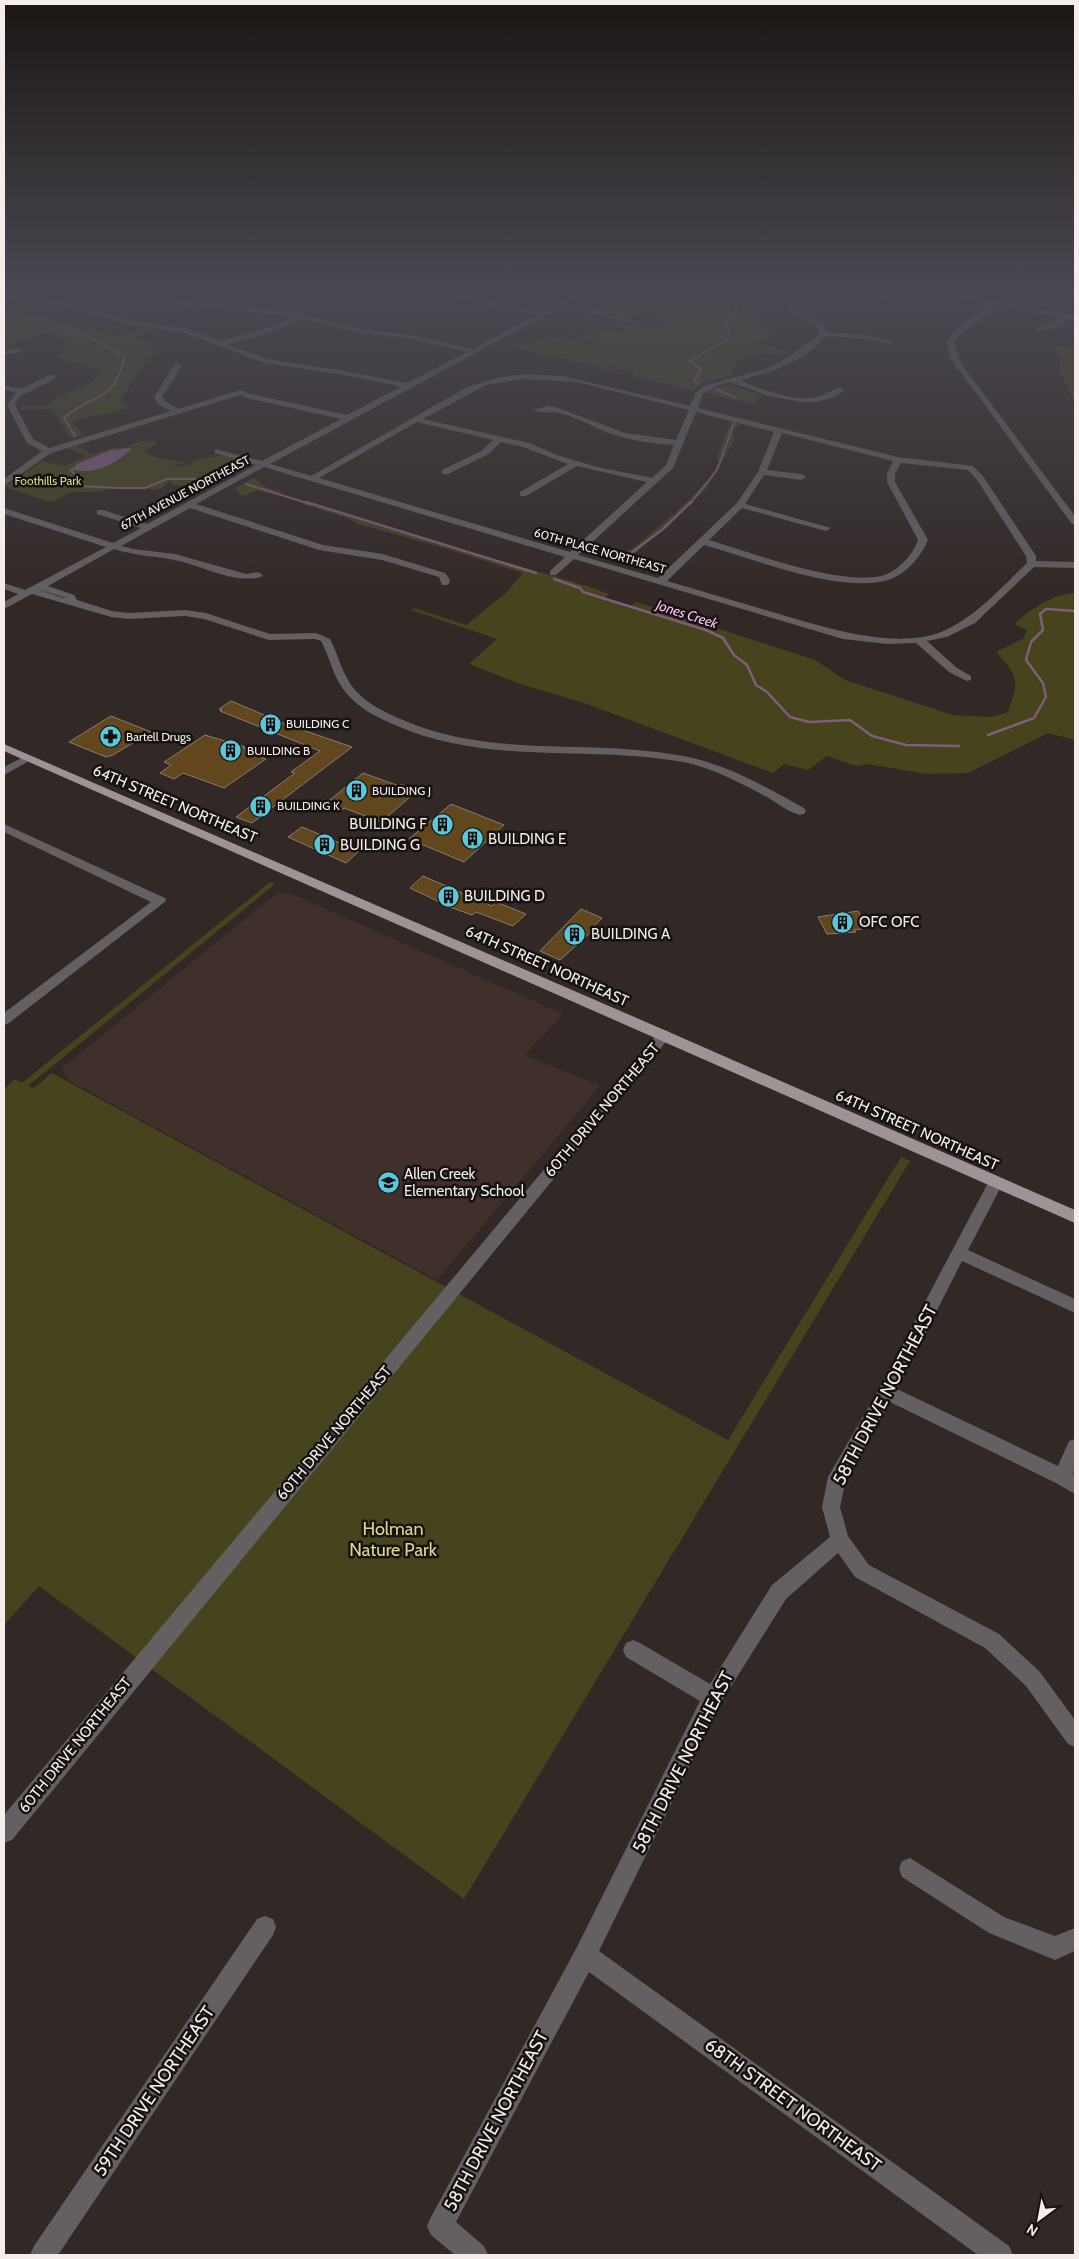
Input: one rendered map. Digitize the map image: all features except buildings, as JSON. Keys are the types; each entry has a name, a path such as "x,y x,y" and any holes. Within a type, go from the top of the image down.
{"main road":[{"name":"64TH STREET NORTHEAST","path":"4,748 664,1034 1075,1217"}],"street":[{"path":"19,394 12,401 13,410 30,441 48,451"},
{"path":"160,394 158,397 162,403 177,410"},
{"path":"4,483 48,451 232,394"},
{"path":"245,394 348,418"},
{"name":"67TH AVENUE NORTHEAST","path":"4,606 392,394"},
{"path":"312,479 463,394"},
{"path":"637,394 898,460 970,468 980,478 1030,556 1032,564"},
{"path":"553,573 670,466 699,394"},
{"path":"774,394 799,399 820,399 833,394"},
{"path":"981,394 1075,522"},
{"path":"287,412 298,406"},
{"path":"537,410 545,408 570,414 621,434 679,443"},
{"path":"418,420 526,445 574,464 655,481"},
{"path":"660,582 740,505 762,472 779,430"},
{"path":"445,472 484,453 499,439"},
{"name":"60TH PLACE NORTHEAST","path":"218,451 843,636 887,641 920,640"},
{"path":"702,541 832,579 870,581 895,573 912,560 922,547 923,540 891,482 891,474 898,460"},
{"path":"523,494 574,464"},
{"path":"762,472 802,477"},
{"path":"189,505 327,549 395,560 442,575 445,583"},
{"path":"740,505 826,528"},
{"path":"4,512 132,552 175,557 240,576 258,575"},
{"path":"100,512 148,527"},
{"path":"920,640 942,635 971,621 1032,564 1075,566"},
{"path":"4,586 33,590 62,601 72,602 111,614 136,616 185,613 206,616 269,637 316,636 325,639 337,671 346,687 359,699 400,724 426,734 465,744 508,750 649,755 683,759 723,771 800,811"},
{"path":"920,640 953,670 967,678"},
{"path":"4,772 28,758"},
{"path":"4,828 160,901 4,1020"},
{"name":"60TH DRIVE NORTHEAST","path":"4,1832 664,1034"},
{"name":"58TH DRIVE NORTHEAST","path":"475,2255 440,2226 585,1955 713,1697 780,1592 840,1540 831,1507 838,1477 886,1392 996,1183"},
{"path":"960,1254 1075,1306"},
{"path":"886,1392 1069,1481 1075,1447"},
{"path":"840,1540 862,1571 992,1641 1034,1679 1075,1737"},
{"path":"633,1650 713,1697"},
{"path":"910,1869 997,1925 1055,1948 1075,1939"},
{"name":"59TH DRIVE NORTHEAST","path":"43,2255 265,1927"},
{"name":"68TH STREET NORTHEAST","path":"585,1955 1000,2255"}],"shaded area":[{"path":"132,448 120,459 106,466 91,470 75,470 76,464 111,450"},
{"name":"Allen Creek Elementary School","path":"277,893 290,893 563,1014 525,1055 600,1086 437,1280 70,1081 61,1069"}],"green space":[{"path":"65,394 123,394 121,403 129,408 72,421 83,435 73,438 67,434 53,409 22,410 20,407 49,405 51,401"},
{"path":"714,394 758,394 760,395 756,405"},
{"path":"1071,394 1075,394 1075,403"},
{"path":"730,422 741,424 733,430 734,441 706,489 634,554 626,558 619,557 627,550 631,550 667,520 706,482 715,470 719,460 717,458"},
{"name":"Foothills Park","path":"141,441 155,441 158,443 144,451 157,458 187,462 172,467 190,465 194,460 226,455 256,461 204,489 173,485 170,480 162,488 154,490 141,487 109,487 102,491 69,493 51,502 5,487 42,461 64,466 84,458 85,455 68,448 74,445 93,454 111,448 124,448"},
{"path":"254,478 267,488 281,492 276,495 258,490 245,496 239,494 235,488"},
{"path":"307,501 393,529 587,586 609,594 605,598 631,606 636,602 815,660 845,680 953,715 991,717 1008,712 1014,693 1015,680 1009,668 996,652 1023,639 1027,630 1014,624 1027,613 1050,599 1075,593 1075,740 1048,733 968,773 926,774 867,764 856,766 827,756 808,770 784,764 773,773 584,703 520,684 469,664 497,639 411,610 414,608 466,625 505,594 523,573 441,547 358,524 348,518 302,504"},
{"name":"Holman Nature Park","path":"270,882 275,884 28,1086 34,1088 52,1073 728,1440 901,1157 910,1161 464,1899 39,1586 4,1625 4,1089 15,1079 22,1083"}],"waterway":[{"path":"75,436 64,418 76,409 103,394"},
{"name":"Jones Creek","path":"728,394 736,398"},
{"name":"Jones Creek","path":"690,504 717,470 734,423"},
{"path":"79,466 71,470 84,486"},
{"path":"24,478 45,484 116,488 145,488 167,479 223,479"},
{"path":"246,484 310,504"},
{"path":"306,502 536,573"},
{"name":"Jones Creek","path":"626,557 663,529 691,502"},
{"name":"Jones Creek","path":"554,579 580,588 583,592 706,630 723,638 734,655 747,665 756,685 767,692 790,717 809,722 850,720 872,736 906,745 959,746"},
{"name":"Jones Creek","path":"988,735 1034,718 1046,697 1043,683 1026,660 1031,642 1043,630 1040,614 1046,609 1075,611"}],"place":[{"name":"BUILDING C","path":"270,724"},
{"name":"Bartell Drugs","path":"110,737"},
{"name":"BUILDING B","path":"231,751"},
{"name":"BUILDING J","path":"356,791"},
{"name":"BUILDING K","path":"261,806"},
{"name":"BUILDING F","path":"443,824"},
{"name":"BUILDING E","path":"472,839"},
{"name":"BUILDING G","path":"324,845"},
{"name":"BUILDING D","path":"448,896"},
{"name":"OFC OFC","path":"843,922"},
{"name":"BUILDING A","path":"575,934"},
{"name":"Allen Creek Elementary School","path":"388,1183"}]}
